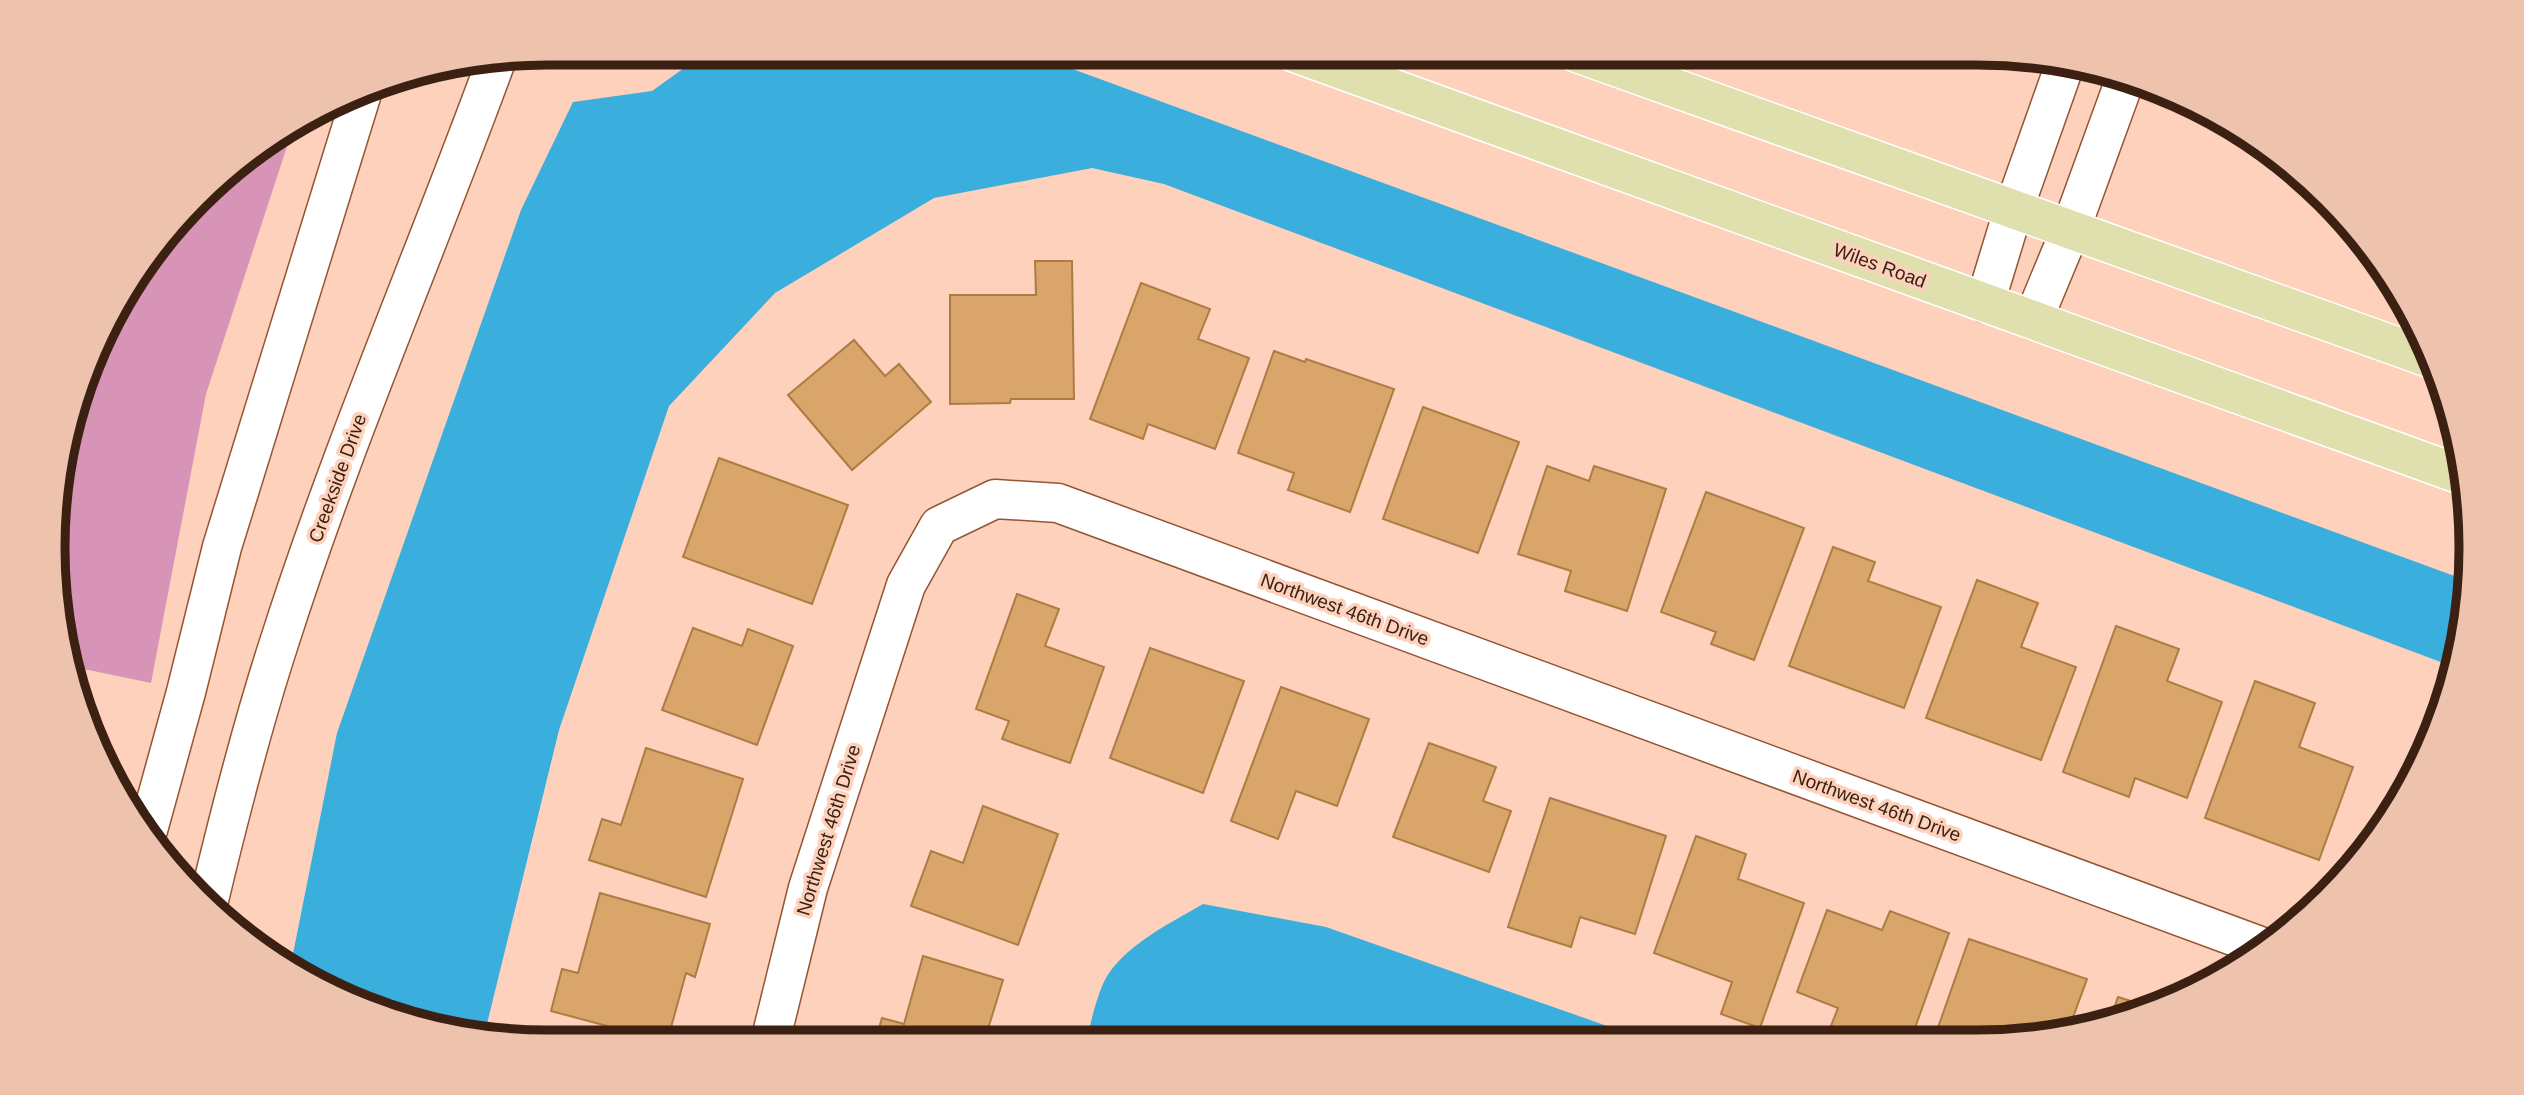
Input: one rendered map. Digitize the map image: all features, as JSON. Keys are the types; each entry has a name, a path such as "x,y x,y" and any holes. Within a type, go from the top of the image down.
{"main road":[{"name":"Wiles Road","path":"1331,65 2453,472"},
{"path":"1613,65 2013,211 2419,354"}],"street":[{"name":"Creekside Drive","path":"211,893 237,781 279,642 340,466 493,68"},
{"path":"1984,303 2062,73"},
{"path":"2033,320 2070,231 2122,87"},
{"path":"150,822 222,547 359,103"},
{"name":"Northwest 46th Drive","path":"773,1030 808,888 906,585 939,526 995,499 1058,503 2253,943"}],"shaded area":[{"path":"289,140 206,394 151,683 80,668 69,611 65,548 69,484 81,423 101,363 129,306 146,279 206,206"}],"water":[{"path":"688,65 1062,65 2458,577 2445,664 1164,184 1092,168 934,198 775,293 669,406 559,730 486,1026 453,1021 392,1005 363,994 292,957 337,733 521,210 573,102 652,91"},
{"path":"1203,904 1326,927 1618,1030 1090,1030 1102,987 1109,973 1128,952 1152,934"}],"building":[{"path":"1035,261 1072,261 1074,399 1011,399 1010,403 950,404 950,295 1036,295"},
{"path":"1141,283 1210,309 1198,339 1249,358 1215,449 1148,424 1143,439 1090,419"},
{"path":"854,340 885,376 899,364 931,402 852,470 788,395"},
{"path":"1274,351 1394,389 1350,512 1288,490 1294,473 1238,453"},
{"path":"1423,407 1519,442 1478,553 1383,519"},
{"path":"719,458 848,505 812,604 683,557"},
{"path":"1547,466 1589,481 1594,466 1666,489 1627,611 1565,591 1571,571 1518,554"},
{"path":"1706,492 1804,528 1754,660 1711,644 1716,632 1661,612"},
{"path":"1833,547 1875,562 1868,581 1941,607 1904,708 1789,666"},
{"path":"1977,580 2038,603 2021,647 2076,667 2041,760 1926,718"},
{"path":"1017,594 1059,609 1045,646 1104,667 1070,763 1002,739 1009,721 976,709"},
{"path":"2116,626 2179,649 2167,681 2222,702 2187,798 2135,778 2129,797 2063,772"},
{"path":"693,628 742,646 748,629 793,646 757,745 662,710"},
{"path":"1150,648 1244,681 1203,793 1110,758"},
{"path":"2255,681 2315,703 2299,747 2353,767 2319,860 2205,818"},
{"path":"1281,687 1369,719 1337,806 1296,791 1278,839 1231,821"},
{"path":"1429,743 1496,767 1483,801 1511,811 1489,872 1393,837"},
{"path":"646,748 743,779 706,897 589,860 602,819 621,825"},
{"path":"1550,798 1666,836 1635,934 1580,917 1571,947 1508,927"},
{"path":"983,806 1058,834 1018,945 911,906 931,851 963,863"},
{"path":"1696,836 1746,854 1738,879 1804,903 1760,1028 1721,1014 1732,982 1654,953"},
{"path":"600,893 710,924 695,977 686,973 670,1030 622,1030 551,1011 562,969 578,973"},
{"path":"1827,910 1882,930 1890,911 1949,933 1914,1030 1841,1030 1831,1026 1838,1008 1797,992"},
{"path":"1969,939 2087,979 2072,1021 2008,1029 1937,1030"},
{"path":"923,956 1003,980 988,1029 991,1030 878,1030 882,1018 904,1024"},
{"path":"2118,997 2137,1003 2132,1005 2113,1010"}]}
